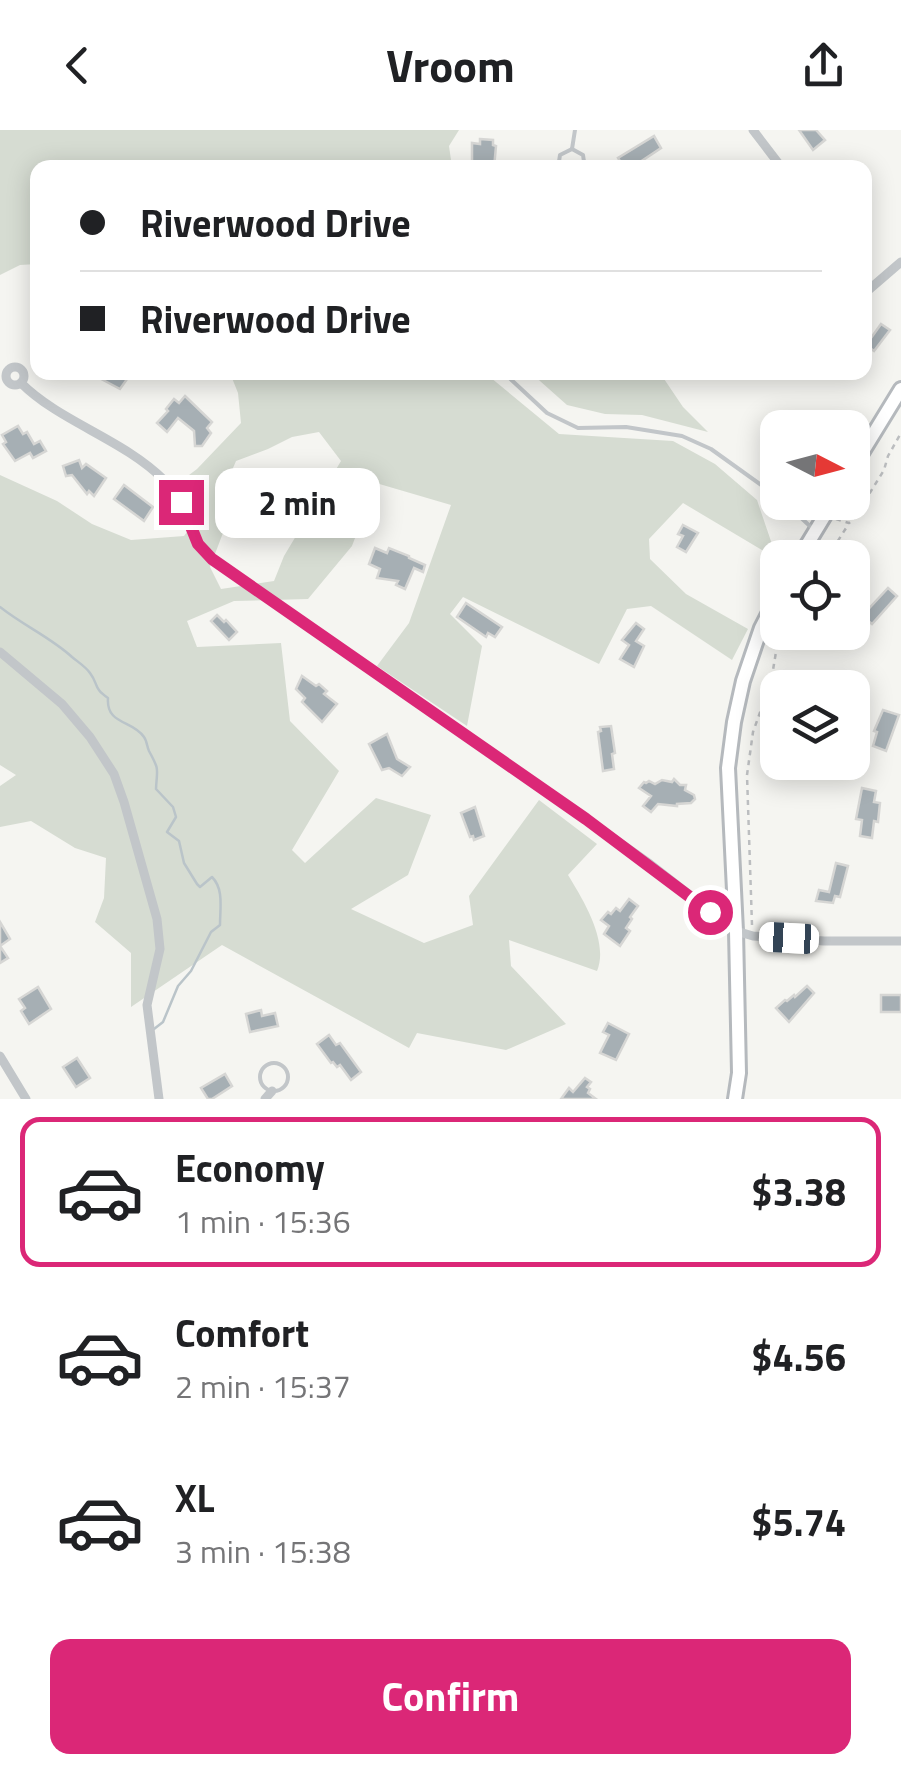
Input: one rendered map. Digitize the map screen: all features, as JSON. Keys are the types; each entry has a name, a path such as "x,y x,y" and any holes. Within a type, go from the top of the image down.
{"main road":[{"path":"870,440 901,389"},
{"path":"810,540 822,520"},
{"path":"735,1099 739,1073 736,931 728,768 734,722 760,631"}],"street":[{"path":"753,130 776,160"},
{"path":"872,287 901,262"},
{"path":"22,383 130,452 166,481 181,502 198,544 212,559 634,852 736,931 753,936 901,941"},
{"path":"0,652 62,704 114,774 124,802 157,919 160,950 147,1005 159,1099"},
{"path":"0,1056 26,1099"}],"lane":[{"path":"572,149 575,130"},
{"path":"559,160 560,155 572,149"},
{"path":"572,149 584,155 585,160"},
{"path":"512,380 547,413 578,428 626,427 682,436 711,449 760,485"},
{"path":"803,520 815,532"},
{"path":"276,1063 286,1070 288,1078 284,1086 269,1095 260,1075 264,1067 276,1063"}],"path":[{"path":"838,540 882,474 901,433"},
{"path":"845,520 849,523"},
{"path":"752,929 747,776 752,732 769,689 776,650"}],"shaded area":[{"path":"0,130 459,130 449,146 451,160 30,160 30,264 0,275"},
{"path":"233,380 493,380 559,434 673,441 715,464 757,500 760,520 764,520 771,540 760,540 760,549 683,503 649,539 650,559 686,594 748,629 732,660 651,606 627,609 599,664 463,597 450,614 482,646 467,726 377,666 409,623 451,505 376,483 352,546 308,599 234,601 187,621 197,647 281,643 290,721 339,771 292,850 305,863 376,798 431,815 408,875 351,909 424,943 473,925 469,896 539,800 597,844 568,875 597,935 597,971 509,940 511,966 566,1024 506,1050 417,1033 409,1048 222,945 131,1007 131,953 95,922 104,898 106,858 75,848 31,821 0,827 0,786 16,775 0,765 0,475 57,501 92,524 131,540 184,536 195,521 181,481 241,423","holes":["319,432 341,461 284,556 274,581 221,589 210,567 226,525 227,482 236,461 292,437"]},
{"path":"539,380 665,380 683,407 708,432 642,415 605,414 567,405"}],"building":[{"path":"799,130 816,130 825,140 813,150"},
{"path":"654,136 661,148 643,160 618,158"},
{"path":"480,139 493,140 495,160 472,160 472,143 480,144"},
{"path":"881,324 890,330 874,351 872,337"},
{"path":"103,380 126,380 120,389"},
{"path":"185,396 212,422 207,428 211,433 202,446 195,446 194,431 178,418 167,432 157,423 174,399 179,403"},
{"path":"18,426 34,444 40,441 46,451 33,458 30,453 15,461 3,444 6,442 2,435"},
{"path":"79,460 82,468 86,464 106,478 94,496 89,491 87,494 72,475 66,476 63,466"},
{"path":"254,474 267,481 271,474 280,479 277,486 290,493 282,507 247,488"},
{"path":"124,485 153,507 144,521 114,499"},
{"path":"683,525 698,533 686,552 677,547"},
{"path":"375,548 387,553 389,548 409,556 425,565 423,572 414,568 405,589 396,585 398,581 377,578 380,569 369,564"},
{"path":"888,588 897,596 872,624 870,607"},
{"path":"466,603 502,627 495,637 488,633 486,637 457,617"},
{"path":"217,615 237,632 229,640 211,621"},
{"path":"636,623 644,629 636,641 644,646 634,667 620,659 629,645 622,640"},
{"path":"302,676 316,686 319,684 337,704 322,722 302,702 305,698 296,689"},
{"path":"883,710 899,715 886,751 873,746 877,732 874,731"},
{"path":"611,726 614,769 603,771 598,732 600,727"},
{"path":"387,734 397,759 410,767 402,776 389,768 382,770 369,744"},
{"path":"674,779 694,795 691,803 658,804 651,812 643,806 651,796 639,788 644,782 655,784"},
{"path":"862,788 876,791 874,802 880,803 872,838 860,836 862,820 856,819"},
{"path":"475,807 484,836 474,840 461,813"},
{"path":"836,863 848,866 840,897 835,896 833,903 816,901 819,890 829,892"},
{"path":"629,899 638,906 620,946 604,934 609,926 601,920 616,908 620,911"},
{"path":"0,922 10,939 0,946"},
{"path":"0,946 8,958 0,963"},
{"path":"807,986 814,993 789,1022 776,1008"},
{"path":"38,987 51,1009 29,1024 19,999"},
{"path":"881,995 901,995 901,1012 881,1012"},
{"path":"261,1010 262,1016 275,1013 278,1026 250,1032 246,1014"},
{"path":"608,1023 629,1034 616,1060 600,1053 609,1035 603,1032"},
{"path":"329,1035 336,1045 340,1043 361,1072 351,1080 317,1044"},
{"path":"77,1058 90,1078 76,1087 63,1067"},
{"path":"225,1074 232,1086 208,1099 201,1088"},
{"path":"585,1078 591,1082 588,1093 596,1099 561,1099 569,1088 573,1092"}],"waterway":[{"path":"0,607 84,667 108,698 111,713 144,737 156,766 156,789 173,807 176,817 167,832 179,841 184,863 197,884 200,887 212,877 218,887 220,925 211,932 191,971 178,986 163,1022 154,1029"}],"route":[{"path":"181,502 198,544 212,559 650,864 710,912"}]}
